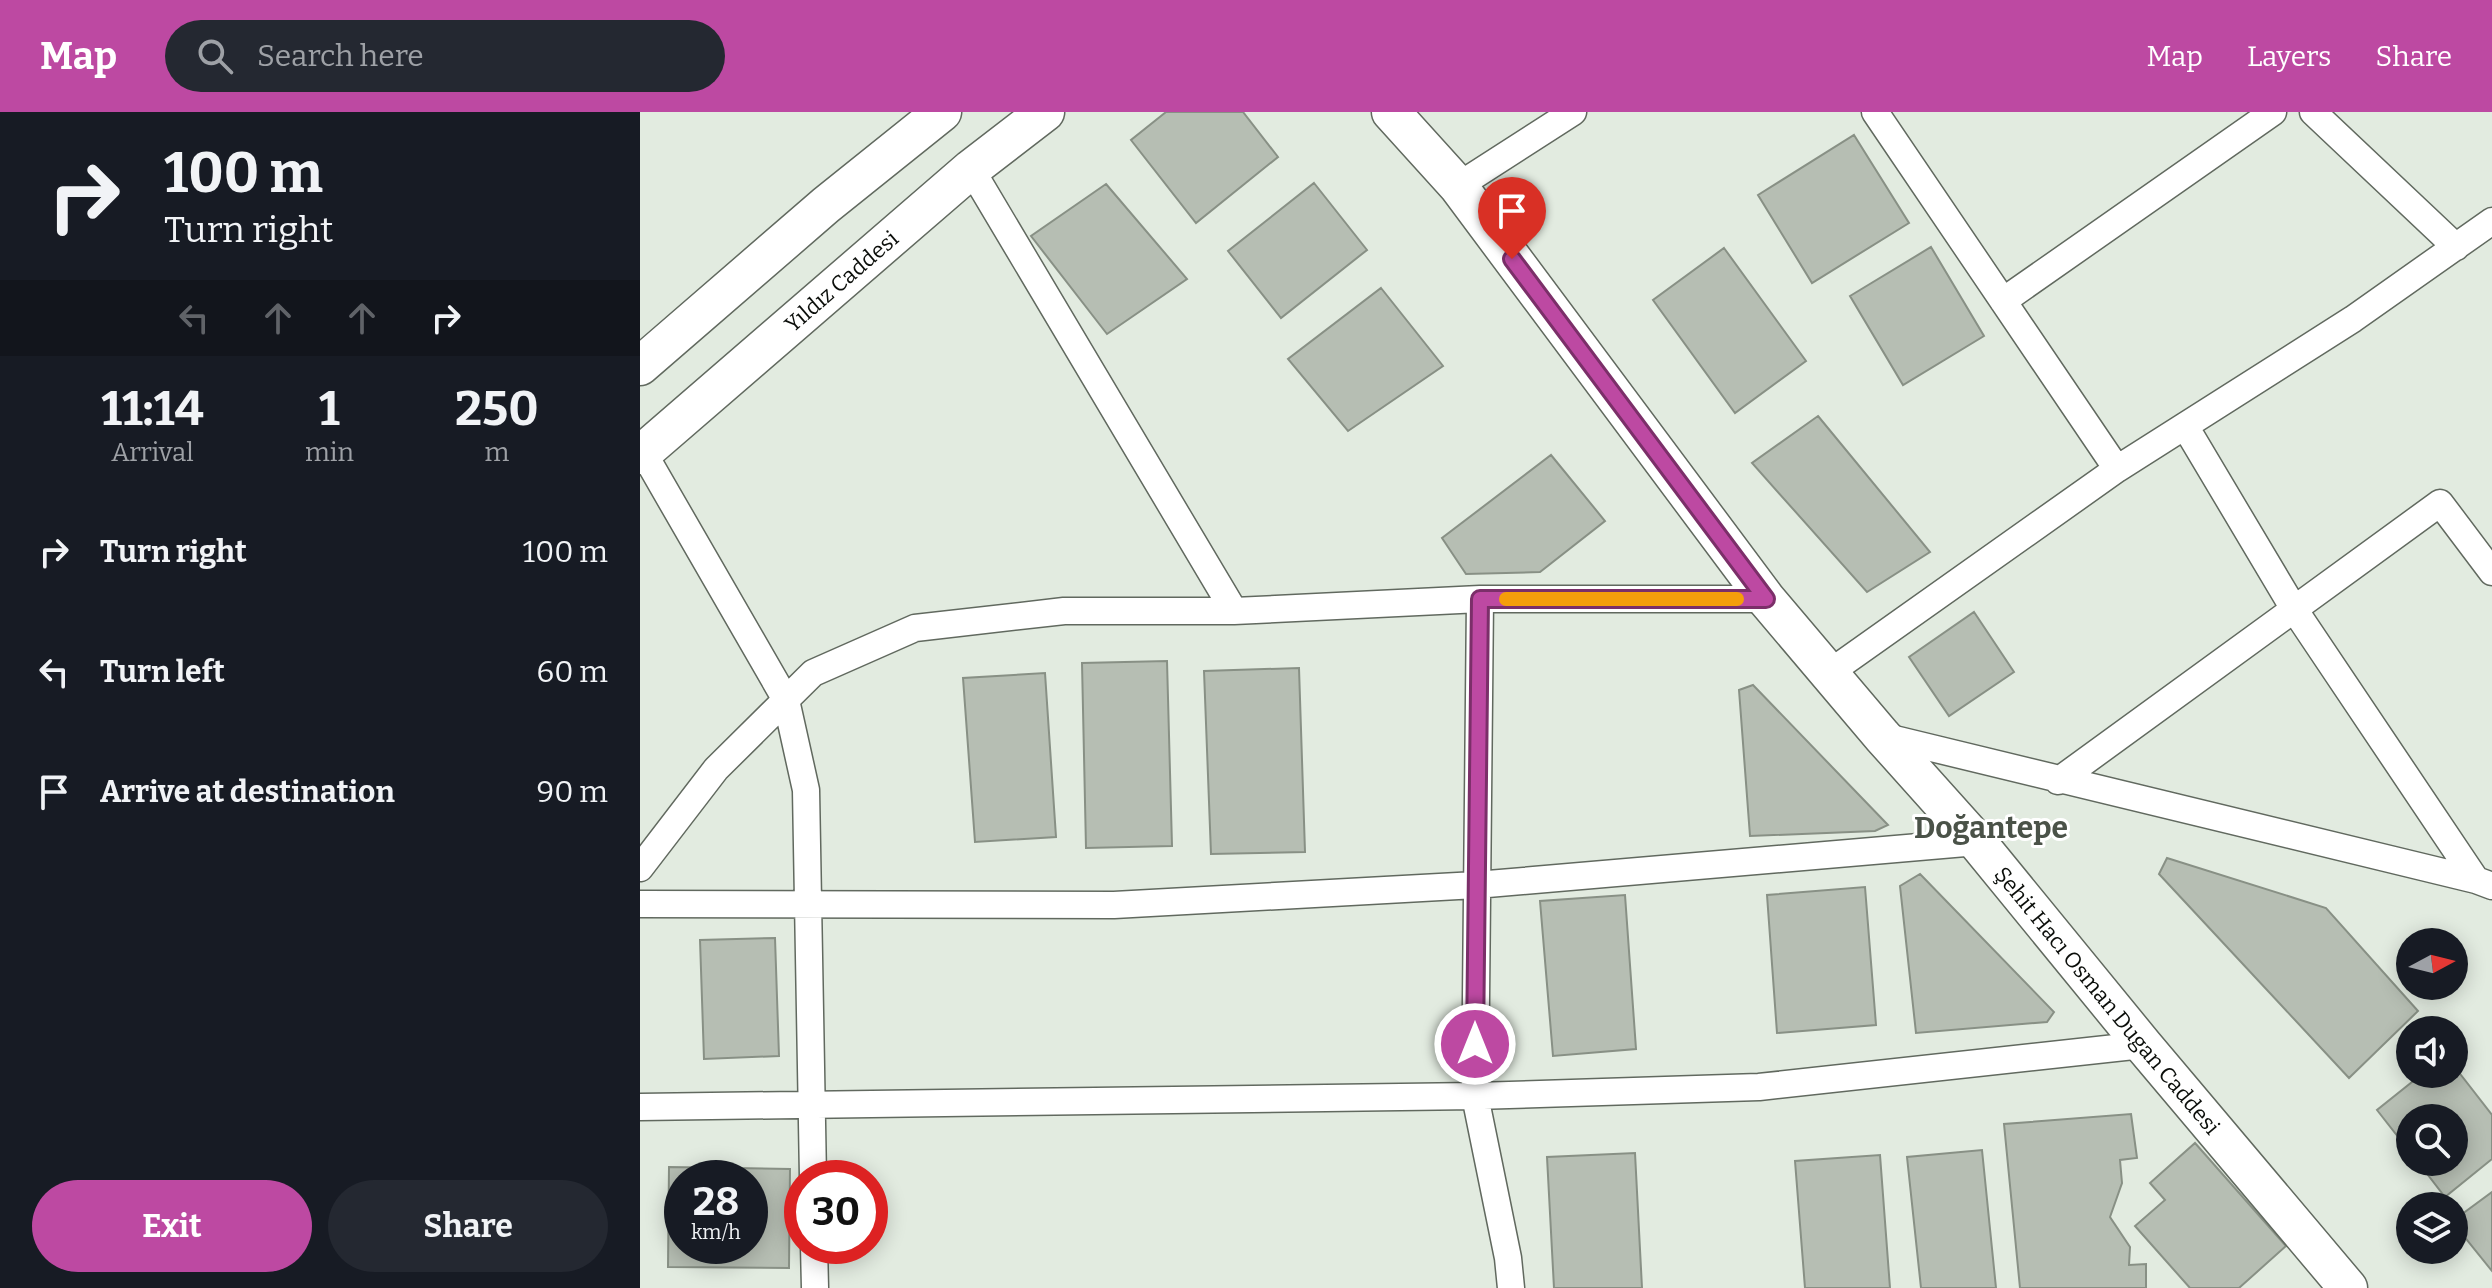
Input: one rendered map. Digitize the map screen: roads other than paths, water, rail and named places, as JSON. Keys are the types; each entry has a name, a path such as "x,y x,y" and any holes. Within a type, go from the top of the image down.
{"main road":[{"path":"640,366 826,205 942,112"},
{"name":"Yıldız Caddesi","path":"642,453 971,169 1045,112"},
{"name":"Şehit Hacı Osman Dugan Caddesi","path":"1391,112 1458,186 1766,599 1977,842 2348,1288"}],"street":[{"path":"1458,186 1573,112"},
{"path":"1875,112 2117,469"},
{"path":"2003,301 2273,112"},
{"path":"2313,112 2456,247"},
{"path":"971,169 1234,611"},
{"path":"1829,673 2117,469 2353,319 2492,221"},
{"path":"2185,426 2294,609 2487,878"},
{"path":"642,453 786,700 806,790 813,1160"},
{"path":"2058,781 2440,503 2492,572"},
{"path":"1480,599 1475,1096 1508,1258 1511,1288"},
{"path":"640,868 716,769 813,673 915,628 1064,611 1234,611 1480,599 1766,599"},
{"path":"1882,736 2058,781 2487,878"},
{"path":"640,904 1114,905 1476,885 1977,842"},
{"path":"640,1107 1475,1096 1759,1087 2143,1045"},
{"path":"814,1264 815,1288"}],"district":[{"name":"Doğantepe","path":"1991,828"}]}
